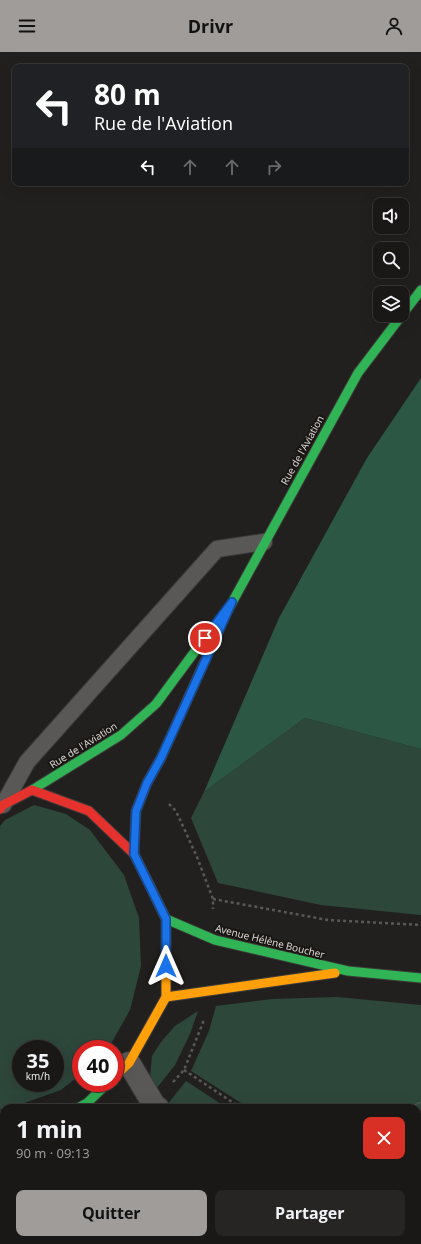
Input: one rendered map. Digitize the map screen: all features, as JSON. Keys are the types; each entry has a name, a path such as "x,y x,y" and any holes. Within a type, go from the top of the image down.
{"street":[{"name":"Rue de l'Aviation","path":"409,306 421,290"},
{"name":"Rue de l'Aviation","path":"134,854 136,811 147,783 161,758 232,602 358,373 397,322"},
{"name":"Rue de l'Aviation","path":"2,807 122,735 156,704 232,602"},
{"name":"Rue de l'Aviation","path":"32,790 89,811 134,854 166,919 166,997 124,1066"},
{"name":"Avenue Hélène Boucher","path":"166,919 215,940 348,971 421,978"},
{"name":"Avenue Hélène Boucher","path":"166,997 348,971"},
{"path":"124,1071 153,1104"},
{"path":"90,1104 100,1092"}],"lane":[{"path":"2,807 27,762 216,549 264,542"}],"path":[{"path":"213,899 328,920 421,925"},
{"path":"184,1070 235,1104"}],"green space":[{"path":"421,378 421,749 305,718 204,792 279,618 367,458"},
{"path":"305,718 421,749 421,915 321,905 218,883 191,818 204,792"},
{"path":"34,805 66,814 90,830 124,875 139,918 141,966 130,1010 113,1040 72,1040 72,1081 64,1088 64,1040 12,1040 12,1092 55,1092 21,1104 0,1104 0,826 5,820"},
{"path":"337,997 421,1005 421,1104 243,1104 191,1071 209,1031 216,1006 272,999"},
{"path":"198,1011 190,1034 175,1065 156,1089 150,1077 152,1056 161,1042 175,1026"},
{"path":"186,1081 221,1104 168,1104"}],"tram line":[{"path":"417,1104 421,1102"}],"traffic: fast":[{"path":"409,306 421,290"},
{"path":"228,610 358,373 397,322"},
{"path":"32,790 121,735 156,704 207,635"},
{"path":"166,919 215,940 348,971 421,978"},
{"path":"85,1104 99,1092"}],"traffic: slow":[{"path":"124,1068 129,1063 166,997 166,919 147,880"},
{"path":"166,997 335,973"}],"traffic: jam":[{"path":"134,854 136,811 147,783 161,758 228,610"},
{"path":"0,809 3,805 32,790 89,811 134,854 147,880"}],"route":[{"path":"166,966 166,919 134,854 136,811 147,783 161,758 232,602 205,638"}]}
